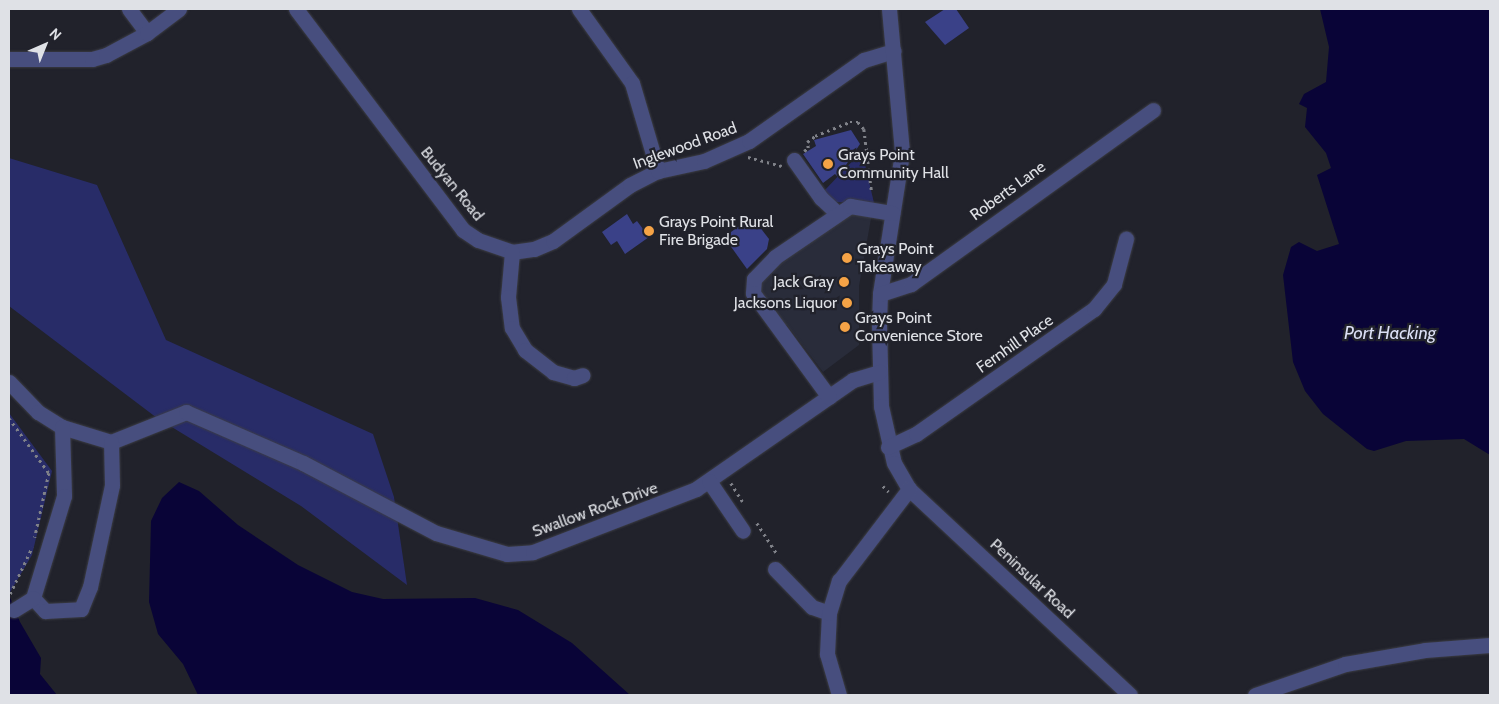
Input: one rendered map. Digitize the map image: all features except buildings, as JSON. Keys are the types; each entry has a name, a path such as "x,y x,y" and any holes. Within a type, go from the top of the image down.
{"street":[{"path":"129,9 147,33"},
{"path":"9,59 92,59 123,48 179,9"},
{"name":"Budyan Road","path":"296,9 463,230 493,247 512,252"},
{"path":"579,9 632,83 658,172"},
{"path":"839,695 827,654 829,613 839,581 909,489 888,447 880,406 880,294 886,212 902,138 889,9"},
{"name":"Inglewood Road","path":"512,252 534,249 552,241 630,185 658,172 704,161 750,141 864,60 894,51"},
{"name":"Roberts Lane","path":"880,294 911,284 1153,110"},
{"path":"794,160 821,198 837,214"},
{"path":"829,397 754,293 754,279 775,257 850,206 886,212"},
{"name":"Fernhill Place","path":"888,447 916,434 1094,310 1114,284 1126,239"},
{"path":"512,252 508,297 512,328 525,350 553,372 574,378 583,375"},
{"name":"Swallow Rock Drive","path":"111,442 186,412 303,463 436,533 507,554 533,552 675,499 709,481 853,380 880,372"},
{"path":"9,382 38,412 62,427 111,442 112,485 90,587 81,609 45,611 32,598"},
{"path":"14,610 32,598 64,496 62,427"},
{"path":"709,481 743,531"},
{"name":"Peninsular Road","path":"909,489 1130,695"},
{"path":"775,569 812,607 829,613"},
{"path":"1255,695 1346,664 1426,650 1490,645"}],"path":[{"path":"794,160 808,148 807,142 815,136 850,122 858,122 864,130 869,186 886,212"},
{"path":"747,156 766,161"},
{"path":"9,418 48,473 34,542 10,596"}],"shaded area":[{"path":"862,151 874,203 832,202 824,191"},
{"path":"9,158 97,185 166,340 373,434 394,497 407,585 301,506 157,418 9,306"},
{"path":"850,209 872,213 859,286 859,345 823,372 787,325 783,327 756,290 760,272"},
{"path":"9,413 52,471 32,555 9,594"}],"water":[{"name":"Port Hacking","path":"1320,9 1490,9 1490,455 1464,439 1406,441 1374,451 1367,449 1323,414 1305,391 1293,362 1283,275 1291,247 1299,242 1317,251 1339,244 1317,175 1331,168 1326,153 1305,127 1307,108 1299,104 1304,94 1326,82 1329,47"},
{"path":"179,482 199,491 238,525 298,565 352,592 383,599 475,598 518,610 572,643 630,695 198,695 183,664 158,634 149,602 151,521 162,498"},
{"path":"9,595 20,622 41,658 40,674 57,695 9,695"}],"place":[{"name":"Grays Point Community Hall","path":"828,164"},
{"name":"Grays Point Rural Fire Brigade","path":"649,231"},
{"name":"Grays Point Takeaway","path":"847,258"},
{"name":"Jack Gray","path":"844,282"},
{"name":"Jacksons Liquor","path":"847,303"},
{"name":"Grays Point Convenience Store","path":"845,327"}]}
